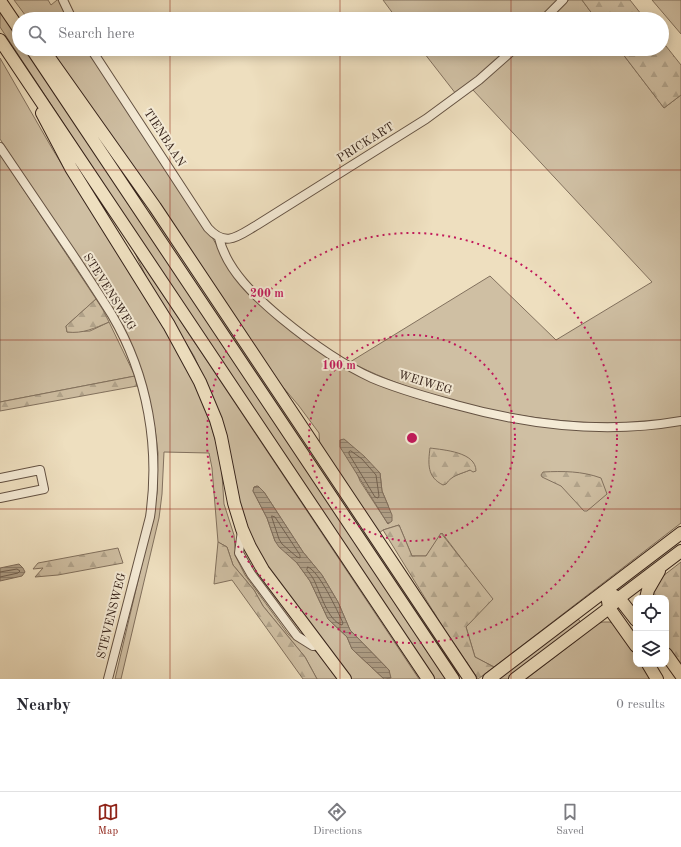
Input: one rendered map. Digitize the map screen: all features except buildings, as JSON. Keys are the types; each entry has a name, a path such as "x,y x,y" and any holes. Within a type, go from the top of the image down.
{"highway":[{"path":"1,0 12,13"},
{"path":"1,0 12,18"},
{"path":"0,40 428,679"},
{"path":"37,56 453,679"},
{"path":"48,56 177,240 470,679"},
{"path":"21,71 52,135 169,325 200,382 209,401 217,426 234,503 242,529 250,547 263,570 345,679"},
{"path":"491,677 681,533"},
{"path":"515,679 610,608 619,598 681,552"},
{"path":"647,595 648,590 663,565"},
{"path":"605,590 619,598 633,616"},
{"path":"605,590 610,608 633,642"},
{"path":"669,658 681,674"},
{"path":"650,667 657,679"}],"street":[{"path":"64,0 69,12"},
{"path":"551,12 563,0"},
{"name":"TIENBAAN","path":"96,56 208,228 219,238"},
{"name":"PRICKART","path":"219,238 230,238 243,233 371,154 448,104 479,80 506,56"},
{"name":"STEVENSWEG","path":"0,147 112,315 132,356 149,413 154,482 152,503 148,526 108,679"},
{"name":"WEIWEG","path":"219,238 224,252 240,278 276,314 316,345 345,364 372,378 392,386 444,403 523,419 567,425 609,427 646,426 681,421"},
{"path":"0,478 40,470 44,489 0,498"}],"green space":[{"path":"14,0 48,0 51,5 57,0 61,0 67,12 23,12"},
{"path":"383,0 561,0 549,12 392,12"},
{"path":"569,0 582,0 591,12 557,12"},
{"path":"582,0 630,0 639,12 591,12"},
{"path":"652,0 681,0 681,34 669,20 669,12 662,12"},
{"path":"0,8 12,26 12,45 0,27"},
{"path":"669,50 681,65 681,95 664,108 624,56 669,56"},
{"path":"19,56 33,56 446,679 430,679"},
{"path":"54,56 94,56 205,225 224,258 287,325 400,392 435,404 473,413 556,427 681,424 681,523 494,667 475,657 466,627 492,599 442,533 426,556 412,556 399,525 383,530 379,533 320,448 319,433 299,406 266,367","holes":["344,439 380,473 382,491 388,505 388,524 360,481","442,450 459,454 470,470 449,479"]},
{"path":"426,56 502,56 456,94"},
{"path":"512,56 624,56 664,108 681,95 681,417 642,422 600,423 556,420 512,414 468,405 425,393 350,362 490,276 556,340 652,282 473,90"},
{"path":"0,58 53,150 173,343 200,391 221,460 224,504 234,535 235,548 238,554 235,555 245,575 288,634 318,653 337,679 317,679 305,657 263,606 254,590 233,565 227,547 218,542 212,468 209,453 164,452 159,518 121,679 115,679 153,517 157,493 158,453 155,429 140,367 110,308 0,139"},
{"path":"0,154 96,299 66,326 67,332 90,331 109,322 135,376 0,402"},
{"path":"135,253 419,679 388,679 390,678 389,670 350,630 338,602 322,575 303,552 264,492 257,486 254,487 253,491 267,518 275,541 297,563 310,581 328,619 347,637 352,649 384,679 350,679 264,565 248,538 208,387 194,356 150,285"},
{"path":"96,299 109,322 84,331 67,332 66,326"},
{"path":"135,376 137,386 0,411 0,402"},
{"path":"430,448 451,451 465,456 475,465 476,471 473,472 470,470 457,475 443,485 431,474 429,465"},
{"path":"543,472 572,472 601,478 607,494 587,511 584,511 561,486 542,477 541,475"},
{"path":"399,525 412,556 426,556 441,533 493,599 466,627 475,657 494,667 478,679 446,632 383,530"},
{"path":"218,542 227,547 233,565 254,590 263,606 305,657 317,679 303,679 232,580 214,584"},
{"path":"118,548 123,563 58,575 35,577 43,568 33,569 38,563"},
{"path":"681,562 681,669 669,653 669,595 651,595 663,576"},
{"path":"576,616 582,624 509,679 499,679 518,664"},
{"path":"610,622 617,626 633,650 633,667 644,667 651,679 526,679 577,640 596,624"}],"water":[{"path":"344,439 364,456 380,473 382,491 392,515 392,521 388,524 340,447 340,440"},
{"path":"258,486 264,492 303,552 322,575 338,602 350,630 389,670 391,678 384,679 352,649 347,637 328,619 310,581 297,563 279,547 275,541 267,518 253,491 254,487"},
{"path":"19,564 25,572 22,576 0,581 0,568"}]}
